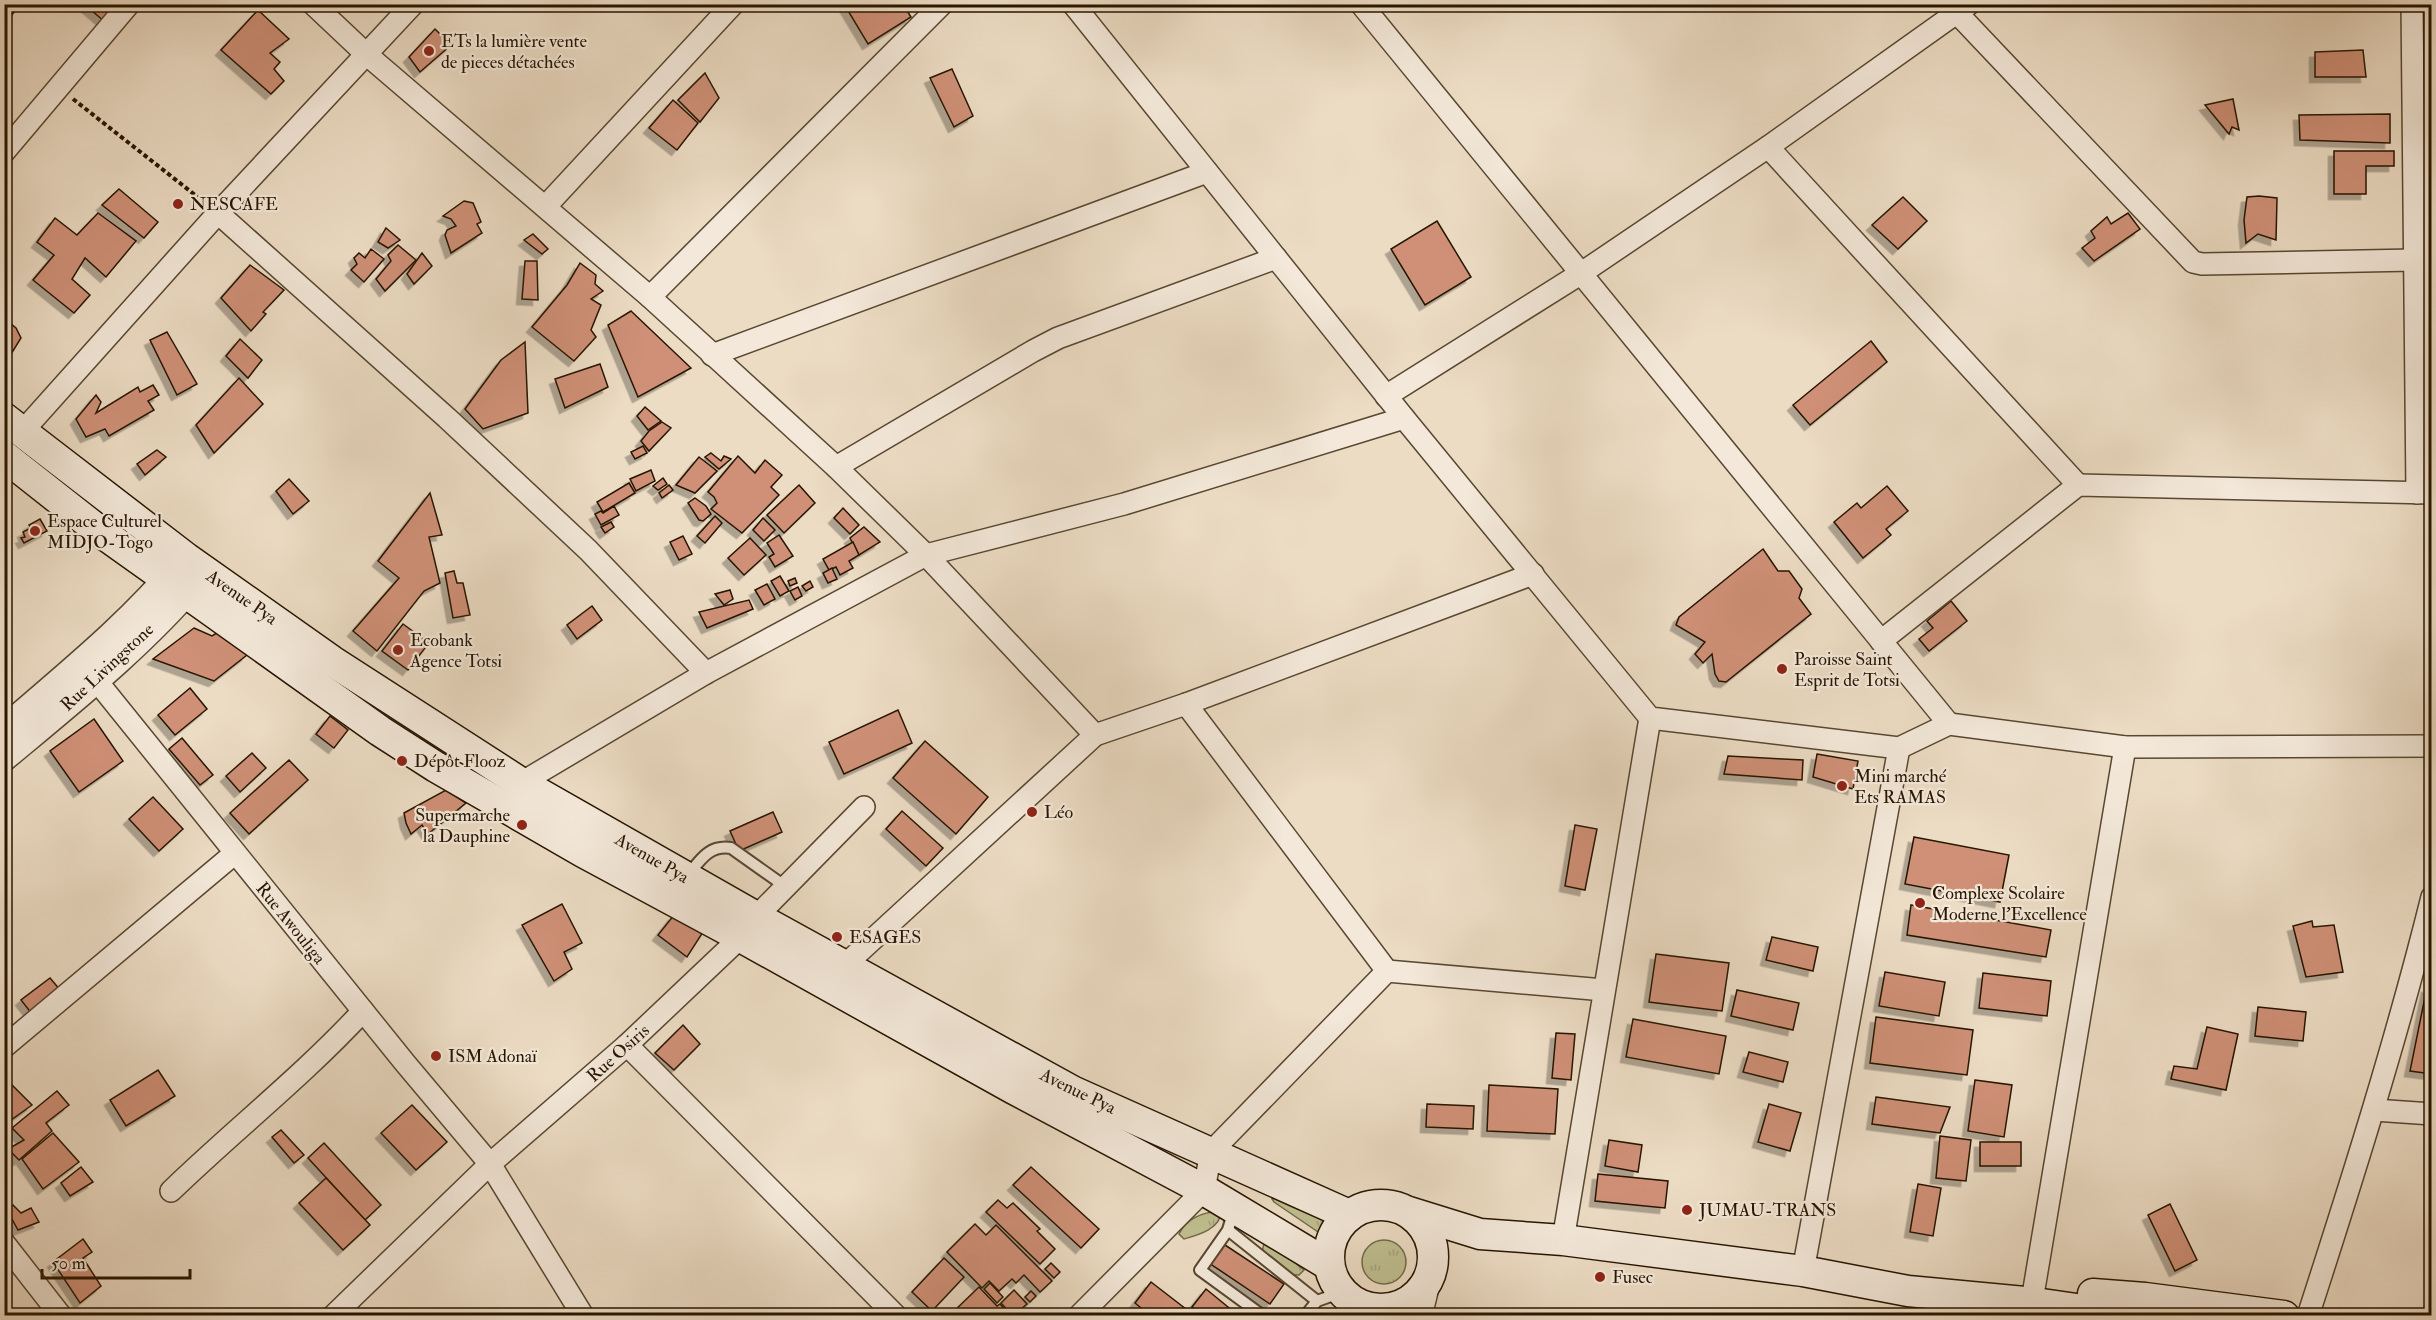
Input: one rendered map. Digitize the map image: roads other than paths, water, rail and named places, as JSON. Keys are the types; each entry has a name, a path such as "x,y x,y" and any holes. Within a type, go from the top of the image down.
{"main road":[{"name":"Avenue Pya","path":"13,425 195,564 332,661 681,889 749,927 1045,1106 1204,1190 1231,1220 1329,1265"},
{"name":"Avenue Pya","path":"4,456 33,481 176,587 380,731 436,767 583,852 681,889"},
{"name":"Avenue Pya","path":"749,927 846,964 1072,1091 1348,1215"},
{"path":"1409,1212 1420,1221 1433,1248 1433,1262 1426,1283 1414,1297 1398,1306 1359,1306 1334,1280 1329,1265 1329,1247 1336,1229 1348,1215 1378,1204 1394,1206 1480,1234 1563,1240 1803,1271 1908,1291 2035,1304 2284,1316"},
{"path":"1433,1248 1480,1234"},
{"path":"1849,1280 1911,1279 2034,1289 2139,1310"}],"street":[{"path":"4,152 129,4"},
{"path":"313,4 366,54 650,297 836,467 926,555 1095,735"},
{"path":"13,425 218,213 413,4"},
{"path":"546,206 733,4"},
{"path":"650,297 942,4"},
{"path":"1073,4 1386,396 1650,718 1899,748 1949,724 2126,747 2432,746"},
{"path":"1361,4 1949,724"},
{"path":"1881,641 2078,485 2424,493 2414,260 2412,4"},
{"path":"1386,396 1580,274 1768,147 1963,9 2193,262 2202,264 2414,260"},
{"path":"1768,147 2078,485"},
{"path":"712,355 1207,172"},
{"path":"218,213 447,417 564,527 706,673"},
{"path":"836,467 1023,356 1058,338 1276,258"},
{"path":"521,783 706,673 926,555 1159,494 1404,418"},
{"name":"Rue Livingstone","path":"4,757 176,587 195,564"},
{"path":"846,964 1095,735 1186,704 1533,574"},
{"name":"Rue Livingstone","path":"4,730 89,671"},
{"name":"Rue Awouliga","path":"89,671 234,854 490,1164 583,1316"},
{"path":"1186,704 1387,971 1604,990"},
{"path":"1563,1240 1650,718"},
{"path":"2034,1289 2126,747"},
{"path":"1803,1271 1899,748"},
{"name":"Rue Osiris","path":"333,1316 490,1164 627,1045 749,927 864,807"},
{"path":"4,1047 234,854"},
{"path":"2308,1316 2374,1110 2423,968 2432,897"},
{"path":"1079,1316 1204,1190 1211,1152 1387,971"},
{"path":"171,1191 328,1049 363,1011"},
{"path":"627,1045 896,1316"},
{"path":"2374,1110 2432,1114"},
{"path":"4,1243 61,1316"},
{"path":"1418,1316 1426,1283"}],"lane":[{"path":"681,889 708,851 721,846 731,848 786,887"},
{"path":"1263,1316 1247,1304 1228,1283 1200,1270 1231,1220 1248,1246 1266,1266 1359,1306"},
{"path":"1242,1256 1248,1246"},
{"path":"1247,1304 1252,1292"},
{"path":"1305,1316 1359,1306"}],"place":[{"name":"ETs la lumière vente de pieces détachées","path":"429,51"},
{"name":"NESCAFE","path":"178,204"},
{"name":"Espace Culturel MIDJO-Togo","path":"35,531"},
{"name":"Ecobank Agence Totsi","path":"398,650"},
{"name":"Paroisse Saint Esprit de Totsi","path":"1782,669"},
{"name":"Dépôt Flooz","path":"402,761"},
{"name":"Mini marché Ets RAMAS","path":"1842,786"},
{"name":"Léo","path":"1032,812"},
{"name":"Supermarche la Dauphine","path":"522,825"},
{"name":"Complexe Scolaire Moderne l'Excellence","path":"1920,903"},
{"name":"ESAGES","path":"837,937"},
{"name":"ISM Adonaï","path":"436,1056"},
{"name":"JUMAU-TRANS","path":"1687,1210"},
{"name":"Fusec","path":"1600,1277"}]}
